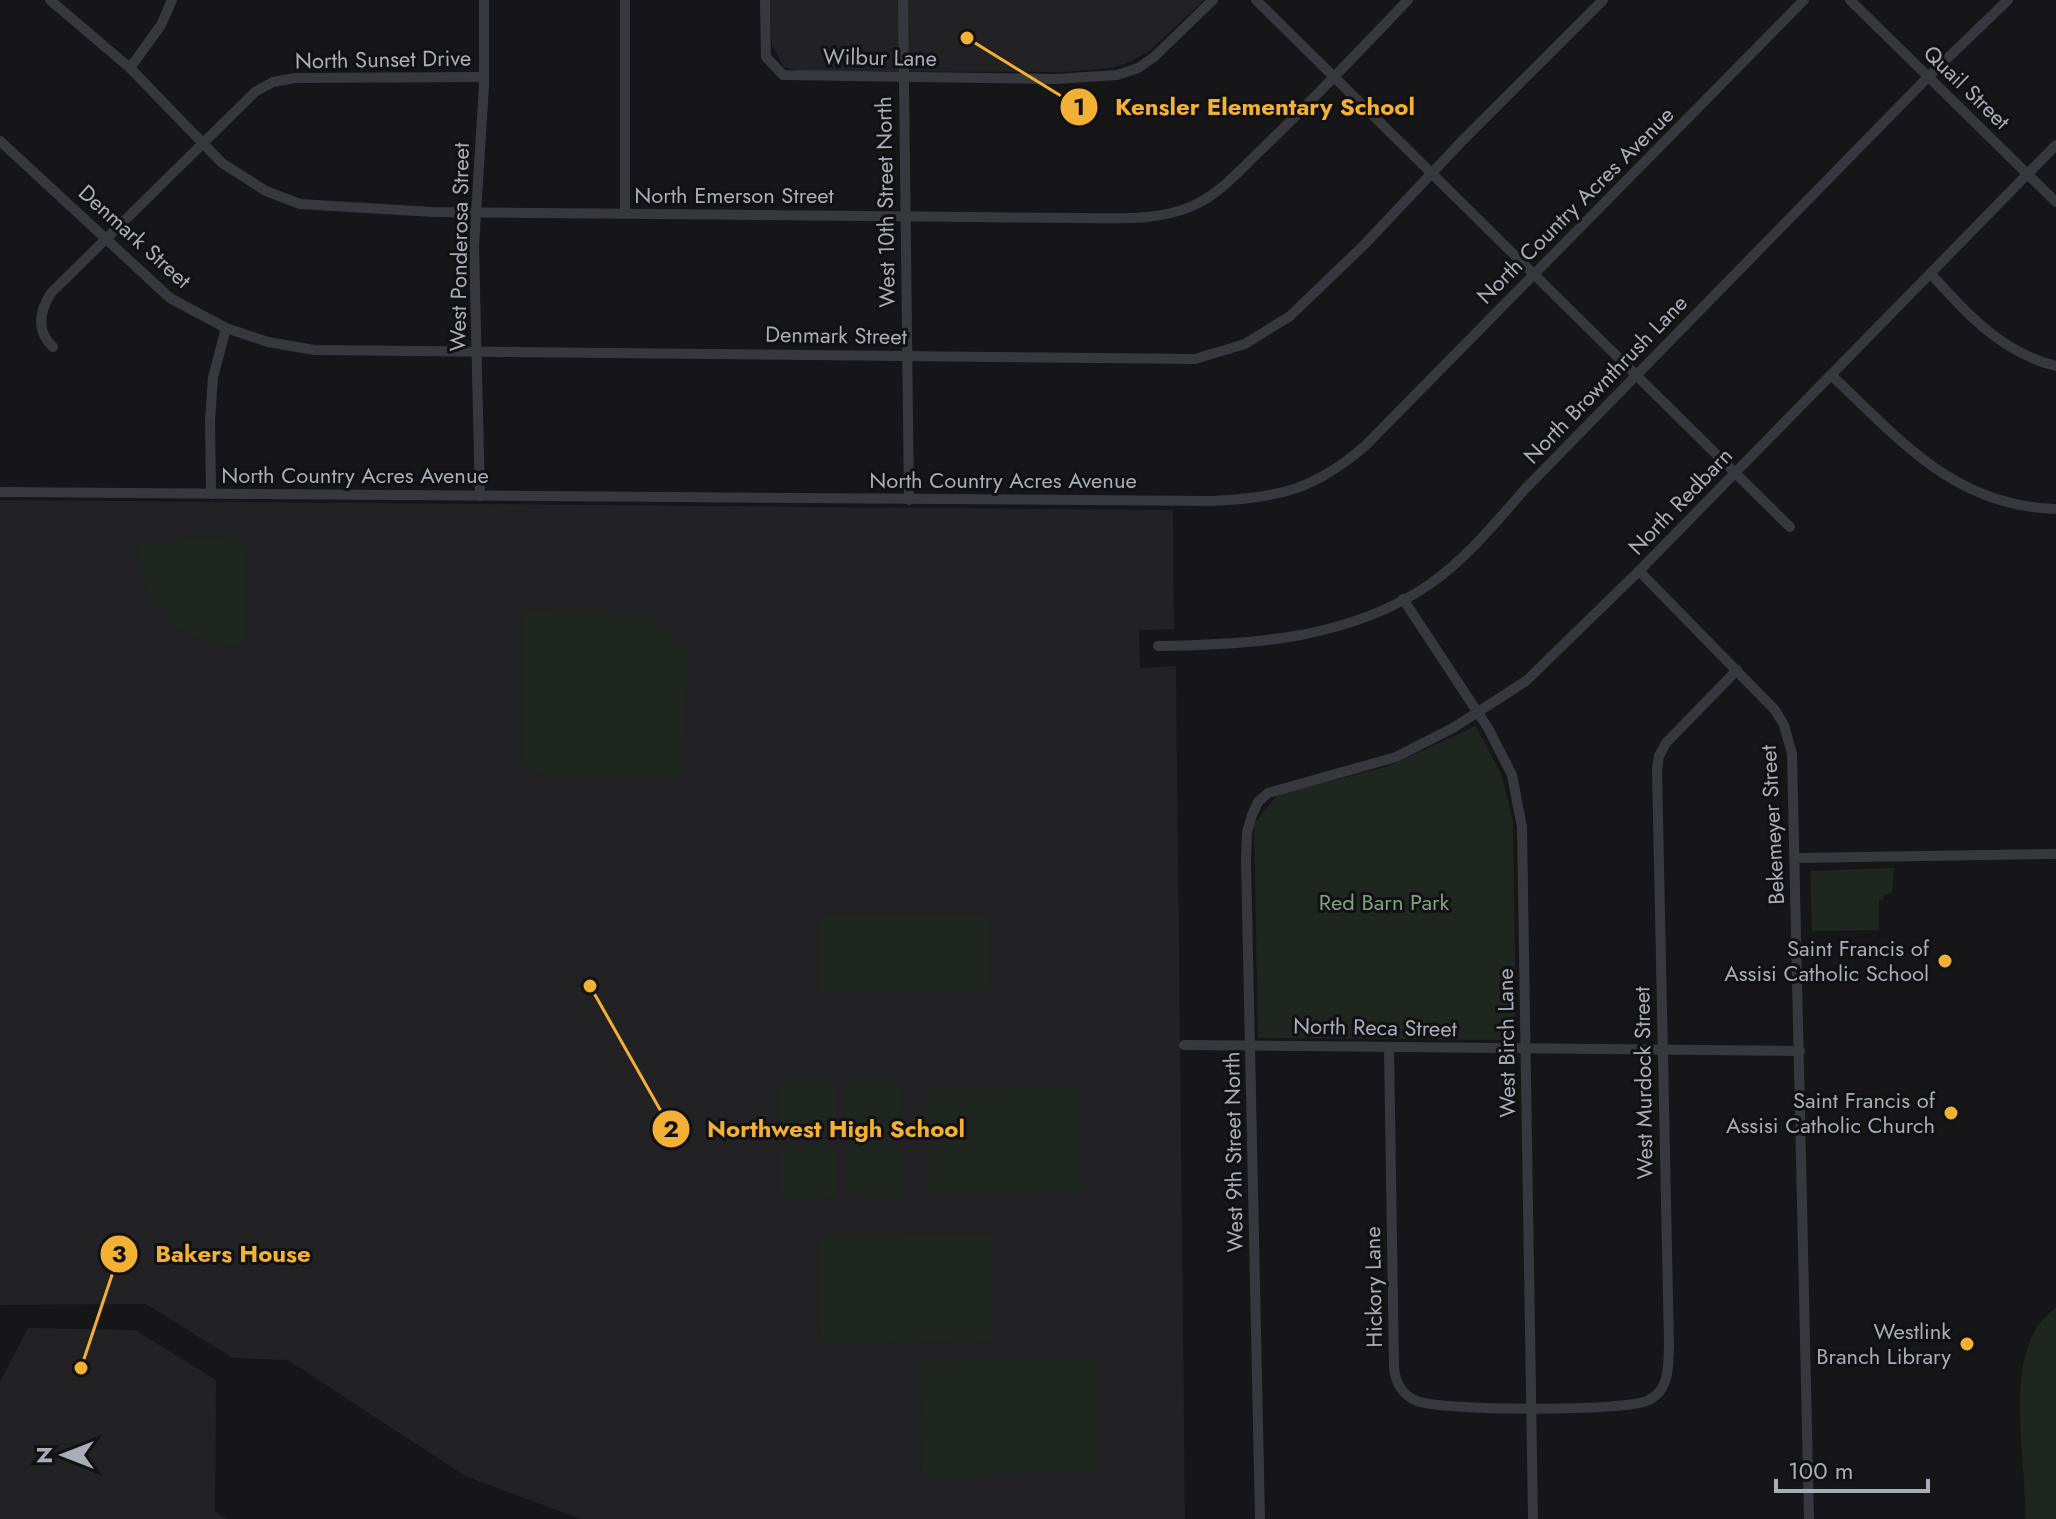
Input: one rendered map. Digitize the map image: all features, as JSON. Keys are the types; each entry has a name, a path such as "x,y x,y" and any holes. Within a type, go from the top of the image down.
{"street":[{"name":"North Emerson Street","path":"50,0 130,68 222,163 244,180 300,204 475,212 906,217 1145,217 1186,209 1203,202 1224,186 1335,77 1408,0"},
{"path":"130,68 161,25 172,0"},
{"name":"West Ponderosa Street","path":"480,496 475,212 484,77 484,0"},
{"path":"625,0 625,214"},
{"name":"Wilbur Lane","path":"765,0 766,57 783,75 1056,79 1117,75 1138,68 1154,57 1213,0"},
{"name":"West 10th Street North","path":"903,0 909,500"},
{"path":"1256,0 1790,527"},
{"name":"Denmark Street","path":"0,141 170,298 226,328 268,342 314,350 1195,359 1245,344 1290,316 1363,246 1603,0"},
{"name":"North Country Acres Avenue","path":"0,492 1212,501 1274,496 1299,488 1340,467 1365,446 1804,0"},
{"name":"Quail Street","path":"1850,0 2056,202"},
{"name":"North Brownthrush Lane","path":"1158,646 1229,646 1309,635 1377,614 1430,584 1472,548 1526,488 1928,77 2008,0"},
{"name":"North Sunset Drive","path":"53,347 44,338 41,325 45,304 64,279 255,92 273,82 295,78 484,77"},
{"name":"North Redbarn","path":"1271,791 1396,757 1425,744 1526,681 1639,571 2056,145"},
{"path":"1931,274 1980,326 2012,351 2036,362 2056,366"},
{"path":"211,494 213,377 226,328"},
{"path":"1831,375 1899,441 1936,470 1992,497 2029,508 2056,509"},
{"name":"Bekemeyer Street","path":"1639,571 1775,710 1790,740 1796,858 1809,1519"},
{"name":"West Birch Lane","path":"1403,599 1478,713 1512,775 1522,827 1533,1519"},
{"name":"West Murdock Street","path":"1531,1408 1641,1404 1661,1390 1668,1376 1657,793 1659,756 1666,743 1737,670"},
{"name":"West 9th Street North","path":"1260,1519 1247,832 1258,802 1271,791"},
{"path":"1796,858 2056,854"},
{"name":"North Reca Street","path":"1184,1045 1800,1051"},
{"name":"Hickory Lane","path":"1389,1047 1394,1367 1397,1384 1414,1400 1425,1404 1531,1408"}],"shaded area":[{"path":"770,0 1204,0 1148,52 1125,64 1063,72 799,71 784,67 772,45"},
{"path":"0,500 1173,510 1174,629 1139,630 1140,668 1176,666 1185,1519 581,1519 465,1476 288,1360 233,1358 146,1304 0,1305"},
{"path":"28,1328 135,1330 216,1380 215,1511 227,1519 0,1519 0,1382"}],"green space":[{"path":"232,537 246,548 245,645 201,638 168,619 155,605 141,567 140,544"},
{"path":"524,612 649,616 689,653 680,777 549,778 522,761"},
{"name":"Red Barn Park","path":"1476,726 1502,776 1513,822 1516,1040 1258,1038 1254,824 1278,794 1386,767"},
{"path":"1894,868 1892,893 1879,900 1879,930 1812,931 1810,871"},
{"path":"989,915 989,991 820,992 819,917"},
{"path":"850,1080 896,1080 901,1084 902,1129 897,1134 850,1134 846,1130 845,1085"},
{"path":"784,1081 831,1081 836,1085 836,1130 831,1135 785,1135 780,1131 779,1086"},
{"path":"1079,1088 1079,1192 929,1193 928,1089"},
{"path":"897,1143 902,1148 902,1193 897,1198 851,1198 846,1193 846,1149 850,1144"},
{"path":"832,1144 837,1149 837,1194 832,1198 786,1199 781,1194 781,1150 785,1145"},
{"path":"992,1236 993,1342 821,1343 820,1238"},
{"path":"2056,1308 2056,1519 2025,1519 2021,1376 2027,1349 2038,1326"},
{"path":"1097,1359 1098,1473 922,1475 921,1361"}],"place":[{"name":"Kensler Elementary School","path":"967,38"},
{"name":"Saint Francis of Assisi Catholic School","path":"1945,961"},
{"name":"Northwest High School","path":"590,986"},
{"name":"Saint Francis of Assisi Catholic Church","path":"1951,1113"},
{"name":"Westlink Branch Library","path":"1967,1344"},
{"name":"Bakers House","path":"81,1368"}]}
